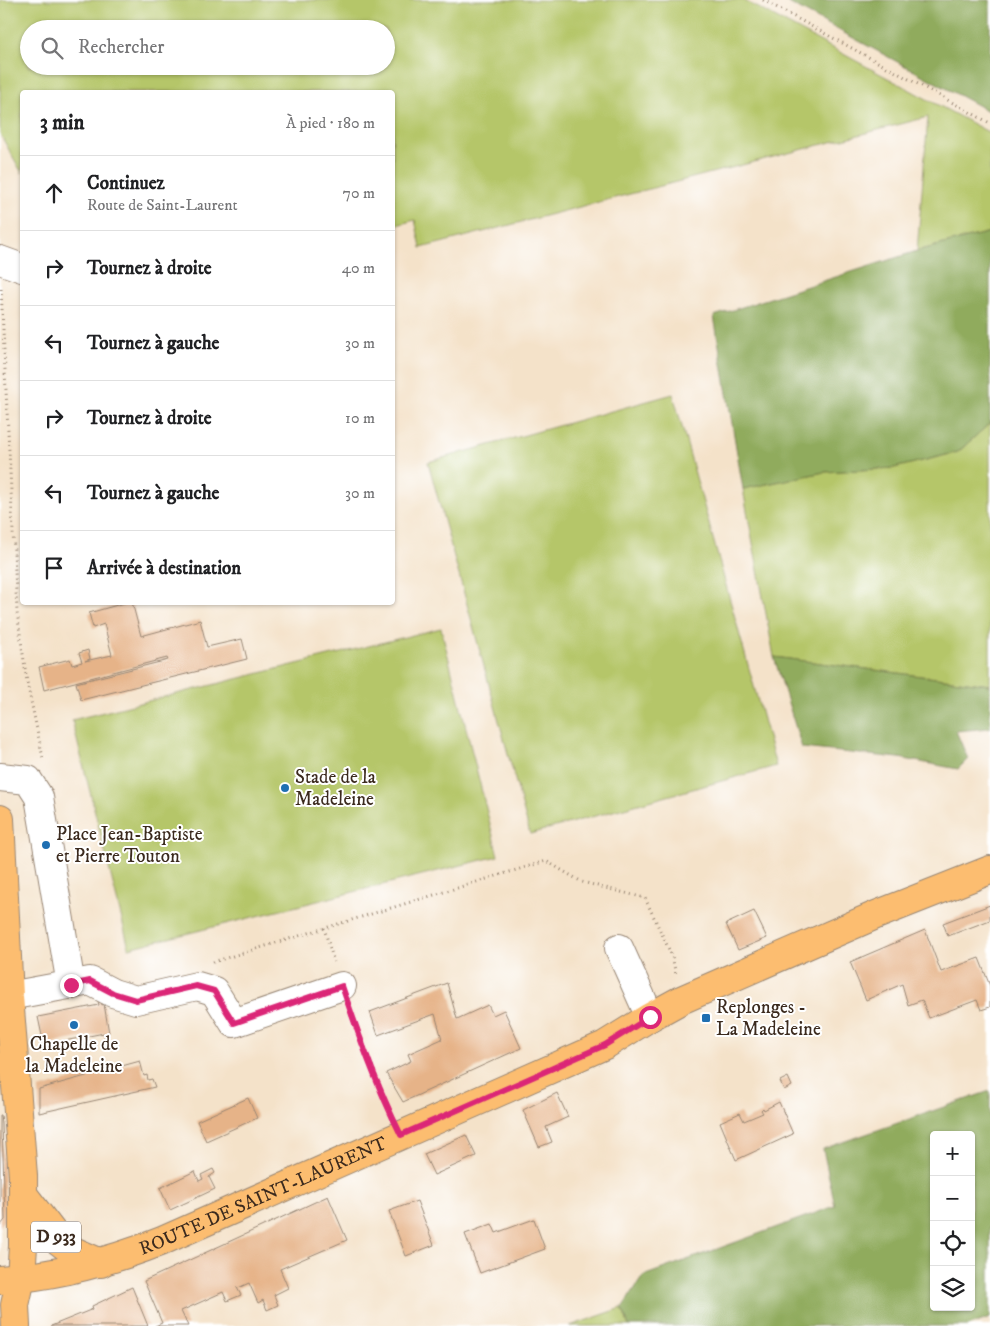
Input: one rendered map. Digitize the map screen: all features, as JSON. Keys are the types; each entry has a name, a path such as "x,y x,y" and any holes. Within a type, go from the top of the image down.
{"main road":[{"name":"D 933","path":"0,819 9,996 21,1135 23,1194 23,1246 10,1279 15,1305 16,1326"},
{"name":"ROUTE DE SAINT-LAURENT","path":"10,1279 65,1272 101,1263 162,1241 605,1045 681,1000 876,915 990,870"},
{"name":"D 933","path":"23,1194 60,1242 69,1249 101,1263"}],"lane":[{"path":"0,777 28,780 38,797 71,985"},
{"path":"620,948 650,1017"},
{"path":"9,996 90,981 113,993 136,1000 196,986 214,991 234,1023 342,986"}],"path":[{"path":"763,0 990,122"},
{"path":"13,265 17,612 27,682 43,758"},
{"path":"204,965 546,861 582,882 646,898 672,956 681,1000"},
{"path":"324,928 352,1016 401,1135"}],"green space":[{"path":"0,0 743,0 990,133 990,232 917,251 928,117 421,248 415,220 395,225 395,90 20,90 20,169 0,134"},
{"path":"783,0 990,0 990,112"},
{"path":"990,232 990,423 958,452 894,468 824,472 743,489 714,316 917,251"},
{"path":"673,394 776,766 530,834 428,462"},
{"path":"990,423 990,685 774,657 743,489 824,472 894,468 958,452"},
{"name":"Stade de la Madeleine","path":"441,628 498,856 129,948 72,720"},
{"path":"774,657 990,685 990,728 956,731 968,759 958,769 899,758 802,748"},
{"path":"990,1091 990,1318 968,1326 629,1326 622,1308 643,1276 835,1206 823,1149"},
{"path":"622,1308 629,1326 570,1326"}],"building":[{"path":"117,605 133,605 141,636 200,620 207,647 242,639 247,659 81,700 76,683 168,660 167,658 44,690 39,667 70,659 72,665 82,662 79,653 88,650 90,659 85,661 112,655 104,624 93,628 89,613"},
{"path":"990,905 990,920 948,936 943,923"},
{"path":"754,911 767,938 738,950 726,924"},
{"path":"925,930 941,972 979,958 990,986 990,1007 981,1010 977,1000 929,1018 922,1000 908,1005 902,984 866,1000 850,962"},
{"path":"447,983 457,1019 488,1005 493,1015 504,1010 521,1048 403,1102 386,1073 411,1061 408,1054 442,1039 435,1014 378,1035 370,1012"},
{"name":"Chapelle de la Madeleine","path":"101,1000 102,1005 104,1004 109,1033 107,1033 108,1038 105,1038 104,1033 44,1045 38,1017 99,1005 98,1001"},
{"path":"140,1061 144,1076 147,1075 148,1080 152,1079 155,1087 39,1113 39,1089"},
{"path":"788,1077 792,1086 784,1090 780,1081"},
{"path":"557,1093 568,1117 546,1127 552,1142 539,1147 523,1110"},
{"path":"248,1098 257,1118 206,1141 197,1121"},
{"path":"779,1102 793,1134 736,1160 720,1122 740,1113 744,1121 763,1113 761,1110 763,1108 764,1110"},
{"path":"0,1115 2,1124 5,1220 0,1226"},
{"path":"466,1135 476,1156 434,1175 424,1154"},
{"path":"213,1169 215,1173 209,1177 215,1189 170,1210 160,1188 195,1171 199,1181 203,1179 201,1175"},
{"path":"328,1196 347,1240 280,1269 288,1288 274,1295 278,1305 267,1310 263,1300 258,1303 249,1283 238,1288 236,1286 241,1295 227,1301 223,1292 181,1311 188,1326 155,1326 162,1323 144,1281"},
{"path":"417,1201 434,1245 406,1256 389,1211"},
{"path":"534,1219 545,1249 480,1273 465,1234 492,1224 496,1233"},
{"path":"132,1287 148,1326 51,1326 93,1309 92,1306"}],"place":[{"name":"Stade de la Madeleine","path":"285,788"},
{"name":"Place Jean-Baptiste et Pierre Touton","path":"46,845"},
{"name":"Replonges - La Madeleine","path":"706,1018"},
{"name":"Chapelle de la Madeleine","path":"74,1025"}],"route":[{"path":"71,985 90,981 113,993 136,1000 196,986 214,991 234,1023 342,986 352,1016 401,1135 605,1045 650,1017"}]}
